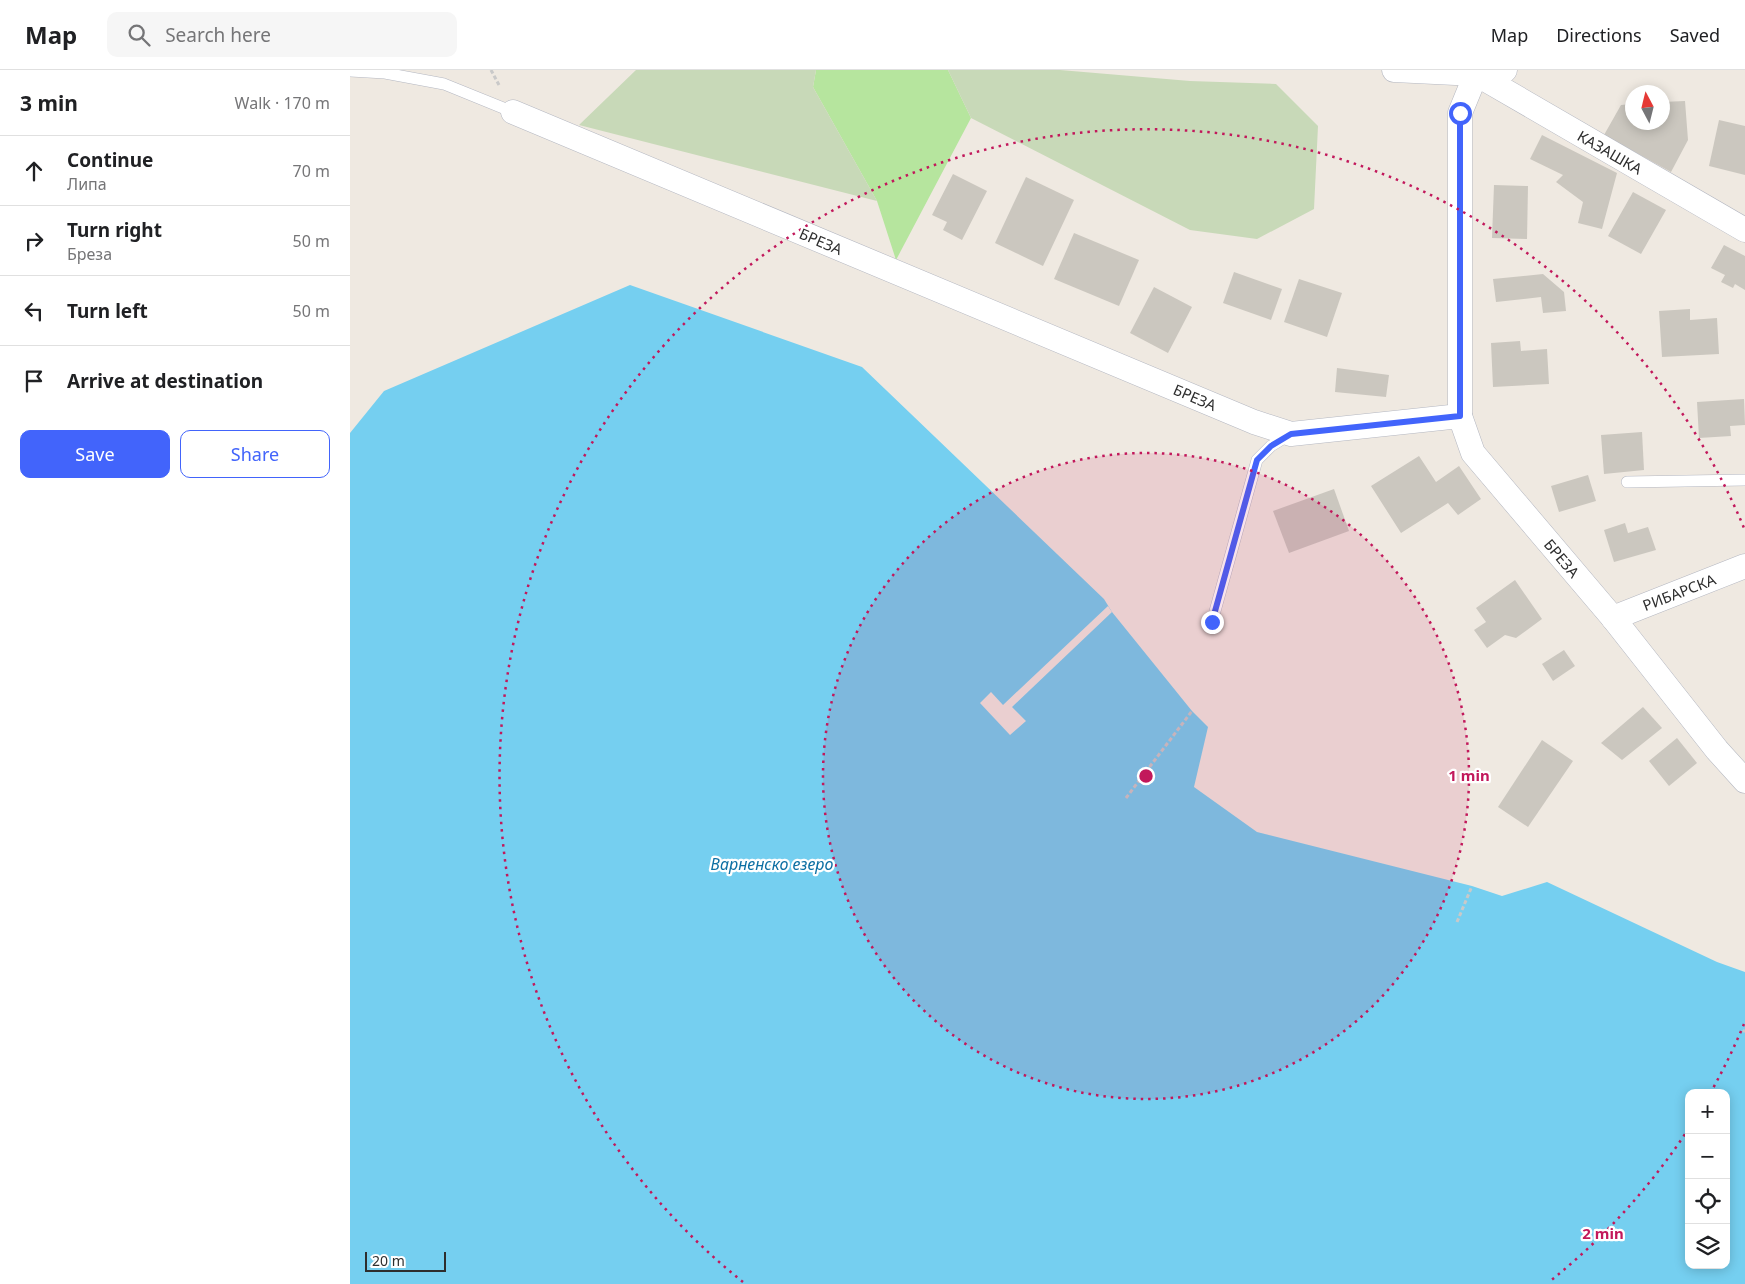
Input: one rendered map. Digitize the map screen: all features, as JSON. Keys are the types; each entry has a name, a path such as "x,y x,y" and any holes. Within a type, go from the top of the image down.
{"street":[{"path":"1394,70 1476,74 1505,70"},
{"path":"1460,416 1460,113 1476,74"},
{"name":"КАЗАШКА","path":"1476,74 1745,230"},
{"name":"БРЕЗА","path":"513,112 1254,422 1291,434 1460,416 1473,452 1613,618 1717,750 1745,781"},
{"name":"РИБАРСКА","path":"1613,618 1745,566"}],"lane":[{"path":"350,71 385,73 444,84 513,112"},
{"path":"1212,622 1257,460 1271,446 1291,434"},
{"path":"1627,482 1745,480"}],"path":[{"path":"1126,798 1192,711"},
{"path":"1457,922 1472,886"}],"green space":[{"path":"636,70 816,70 813,87 877,201 579,125"},
{"path":"816,70 948,70 971,118 896,260 877,201 813,87"},
{"path":"948,70 1060,70 1190,81 1276,84 1318,126 1314,209 1257,239 1190,230 971,118"}],"water":[{"name":"Варненско езеро","path":"630,285 862,367 1104,599 1112,612 1192,711 1208,727 1194,787 1257,832 1472,886 1502,896 1547,882 1717,962 1745,972 1745,1284 350,1284 350,433 384,391"}],"pier":[{"path":"1108,606 1112,612 1012,707 1026,721 1010,735 980,703 991,692 1003,705"}],"building":[{"path":"1685,101 1688,140 1671,172 1604,135 1621,105 1625,105 1625,130 1670,130 1670,102"},
{"path":"1719,120 1745,126 1745,175 1709,166"},
{"path":"1542,135 1617,173 1602,229 1578,223 1583,202 1556,182 1563,175 1530,159"},
{"path":"953,174 987,191 962,240 943,230 947,222 932,215"},
{"path":"1026,177 1074,200 1043,266 995,243"},
{"path":"1494,185 1528,186 1527,239 1492,238"},
{"path":"1633,192 1666,210 1641,254 1608,236"},
{"path":"1074,233 1139,260 1119,306 1054,279"},
{"path":"1724,245 1745,256 1745,290 1735,284 1733,288 1721,282 1725,275 1711,268"},
{"path":"1234,272 1282,289 1271,320 1223,303"},
{"path":"1543,274 1564,292 1566,311 1543,313 1541,297 1496,302 1493,279"},
{"path":"1299,279 1342,293 1327,337 1284,322"},
{"path":"1154,287 1192,307 1168,353 1130,333"},
{"path":"1690,309 1690,320 1717,318 1719,354 1662,357 1659,311"},
{"path":"1520,341 1521,351 1547,349 1549,384 1493,387 1491,343"},
{"path":"1337,368 1389,375 1386,397 1335,392"},
{"path":"1744,399 1745,425 1730,426 1731,436 1699,438 1697,402"},
{"path":"1642,432 1644,470 1604,474 1601,435"},
{"path":"1419,456 1436,482 1459,466 1481,499 1458,515 1448,503 1401,533 1371,486"},
{"path":"1588,475 1596,501 1559,512 1551,486"},
{"path":"1334,489 1349,531 1289,553 1273,511"},
{"path":"1625,523 1628,533 1648,527 1656,550 1614,562 1604,530"},
{"path":"1515,580 1542,619 1516,638 1505,635 1487,648 1474,630 1486,622 1476,608"},
{"path":"1564,650 1575,666 1553,681 1542,664"},
{"path":"1643,707 1662,728 1622,760 1601,743"},
{"path":"1677,738 1697,763 1669,786 1649,761"},
{"path":"1542,740 1573,761 1528,827 1498,807"}],"route":[{"path":"1212,622 1257,460 1271,446 1291,434 1460,416 1460,113"}]}
